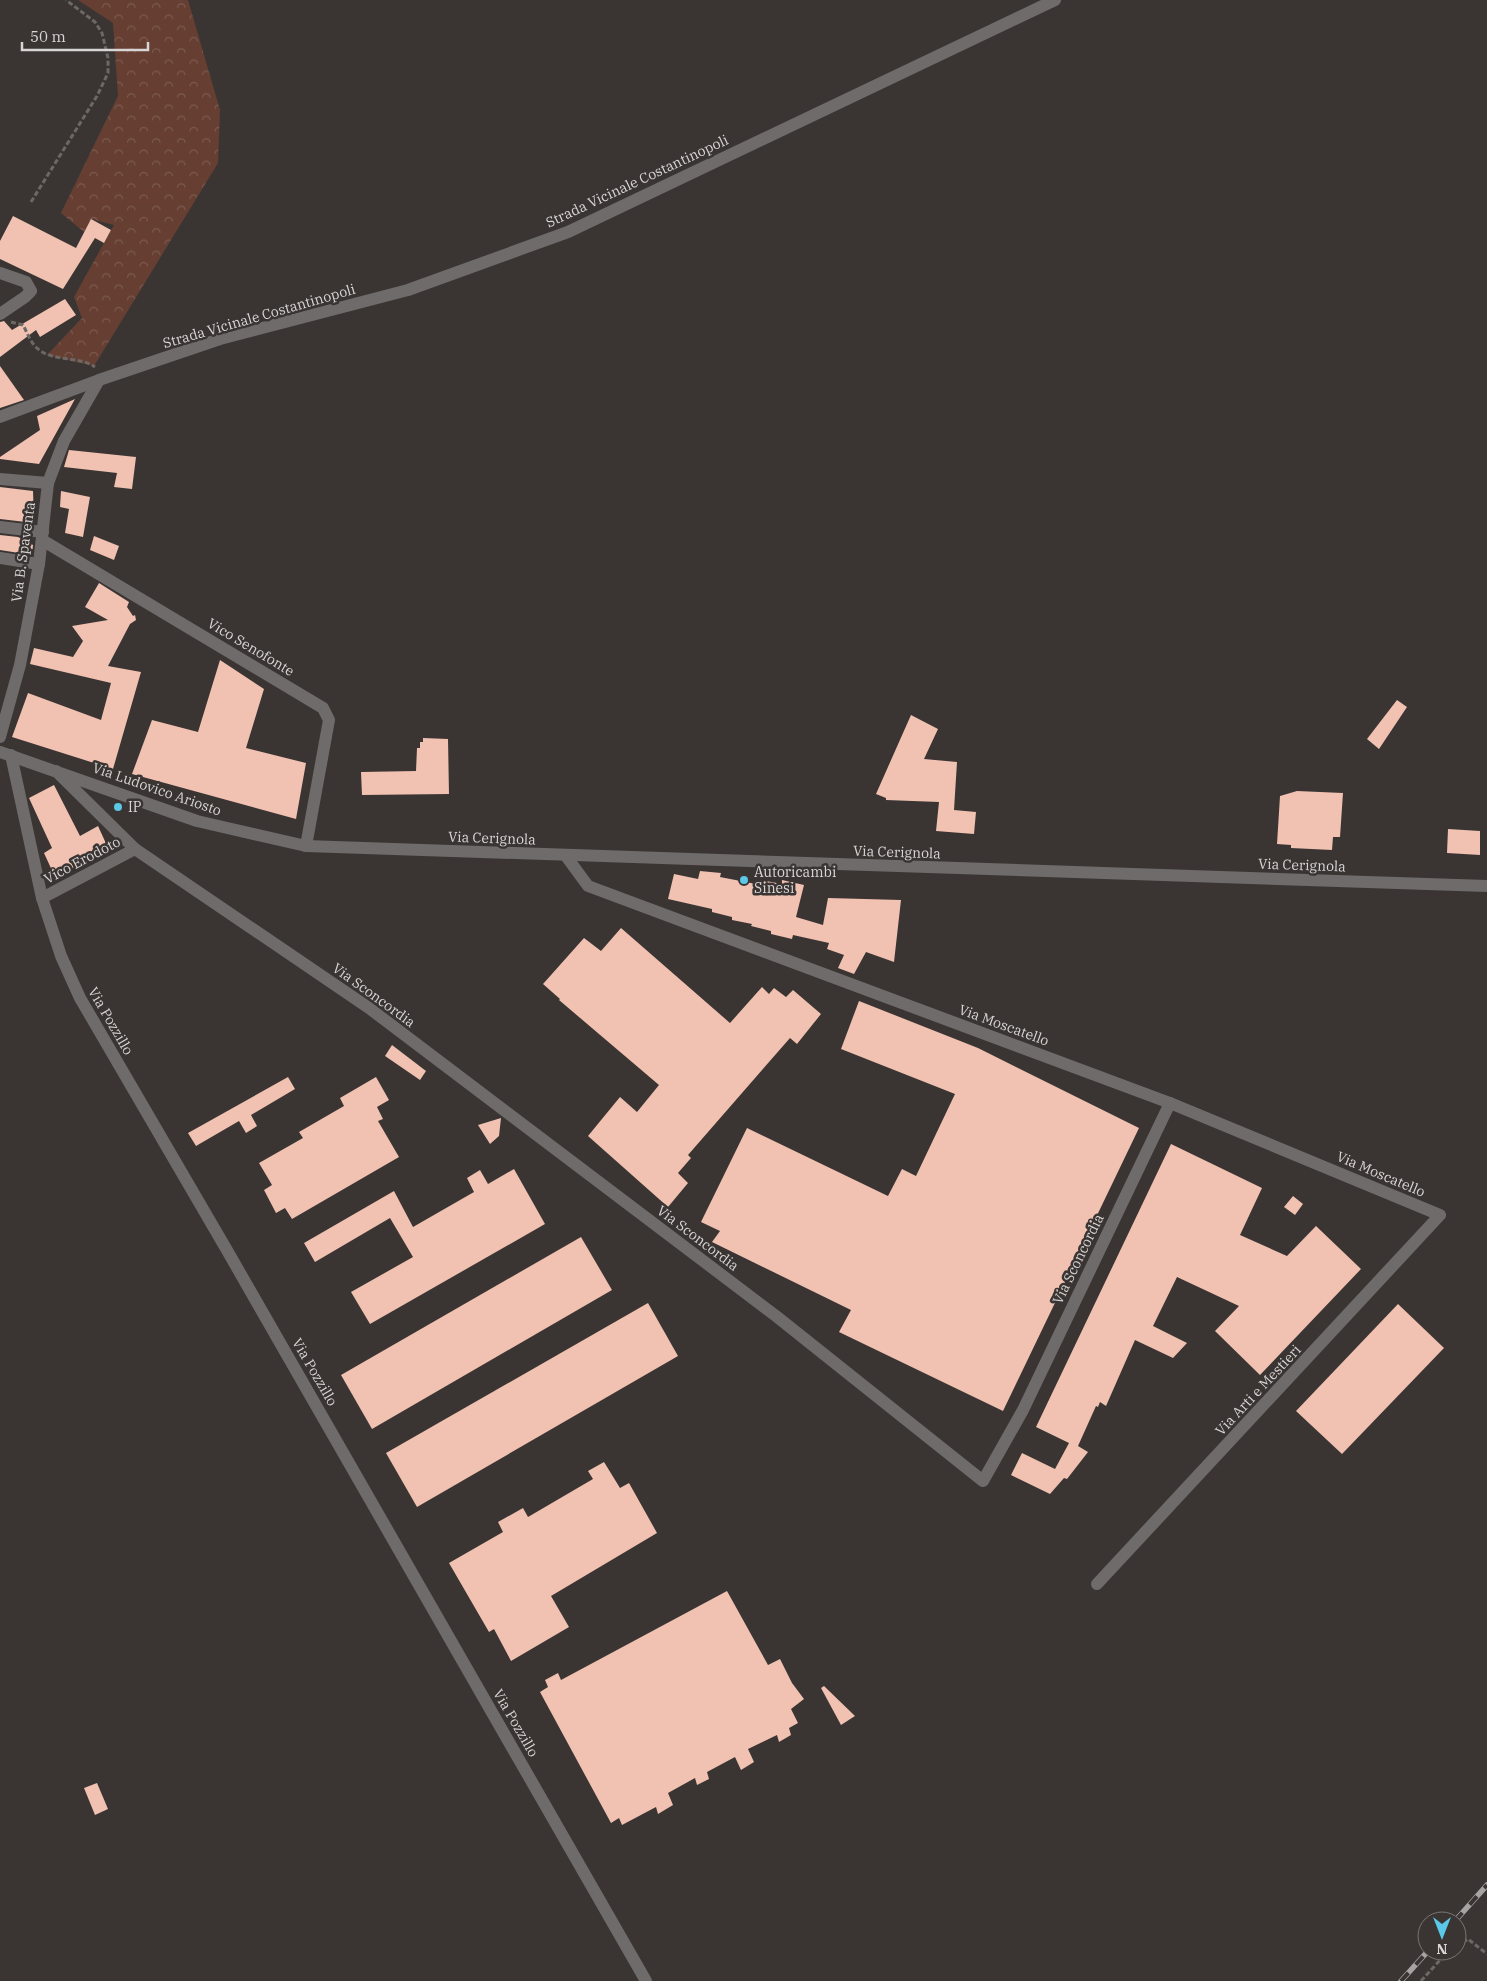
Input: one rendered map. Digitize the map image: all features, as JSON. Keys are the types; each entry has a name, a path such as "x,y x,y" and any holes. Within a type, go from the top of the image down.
{"street":[{"name":"Strada Vicinale Costantinopoli","path":"0,417 99,380 220,340 408,290 568,232 1055,0"},
{"path":"0,273 26,282 31,291 5,318"},
{"name":"Via B. Spaventa","path":"0,737 20,665 39,564 48,483 64,441 99,380"},
{"path":"0,479 48,483"},
{"path":"0,527 43,536"},
{"name":"Vico Senofonte","path":"43,536 324,708 329,720 306,846"},
{"path":"0,558 39,564"},
{"name":"Via Ludovico Ariosto","path":"6,754 196,821 306,846"},
{"name":"Via Pozzillo","path":"6,754 42,898 61,956 80,998 238,1269 646,1981"},
{"name":"Via Sconcordia","path":"56,771 135,849 369,1008 776,1316 983,1481 1023,1410 1170,1103"},
{"name":"Via Cerignola","path":"306,846 1487,886"},
{"name":"Vico Erodoto","path":"42,898 135,849"},
{"name":"Via Moscatello","path":"566,856 588,886 1170,1103 1440,1215"},
{"name":"Via Arti e Mestieri","path":"1097,1584 1440,1215"}],"path":[{"path":"31,202 108,73 108,58 102,34 95,22 66,0"},
{"path":"5,318 23,325 35,346 47,356 83,362 94,366 99,380"},
{"path":"1467,1940 1487,1954"},
{"path":"1421,1981 1438,1961"}],"green space":[{"path":"78,0 188,0 220,110 218,163 94,366 47,355 82,318 74,297 114,225 91,219 84,232 61,213 118,96 113,23"}],"building":[{"path":"13,216 76,248 91,219 111,230 104,243 95,238 63,289 0,259 0,241"},
{"path":"65,299 76,315 40,337 36,330 0,357 0,322 4,321 12,330"},
{"path":"0,366 24,400 0,408"},
{"path":"75,399 39,464 0,459 0,457 40,430 37,416"},
{"path":"69,450 136,457 132,489 114,487 117,473 64,467"},
{"path":"0,487 33,491 34,523 0,519"},
{"path":"61,491 90,497 83,537 65,533 69,509 60,507"},
{"path":"0,535 18,537 33,545 32,555 0,550"},
{"path":"94,536 119,546 114,560 90,550"},
{"path":"99,583 129,602 127,607 133,616 135,615 136,620 130,624 108,666 141,672 113,769 12,737 28,693 101,720 111,683 30,664 34,648 73,657 83,641 72,626 108,620 85,607"},
{"path":"220,660 264,689 246,748 306,763 296,819 132,774 152,720 198,732"},
{"path":"1397,700 1407,707 1379,749 1367,739"},
{"path":"911,715 938,729 924,759 957,762 954,810 976,812 974,834 936,831 939,802 886,800 886,798 876,794"},
{"path":"423,738 448,739 449,794 362,795 361,772 416,771 417,748 420,748 420,742 423,742"},
{"path":"54,785 80,836 98,826 109,850 55,877 44,853 52,848 29,798"},
{"path":"1297,791 1343,793 1340,837 1333,837 1332,850 1291,848 1291,845 1277,844 1280,796"},
{"path":"1448,829 1480,831 1480,855 1447,853"},
{"path":"700,871 721,873 720,877 761,885 761,880 782,884 782,880 804,885 796,917 823,925 828,898 901,900 894,962 866,952 854,974 838,968 844,955 827,949 829,943 793,935 792,939 771,934 771,931 712,912 712,909 668,899 674,874 698,879"},
{"path":"621,928 730,1023 762,987 769,994 774,988 786,997 793,990 821,1014 797,1044 790,1038 688,1155 691,1158 678,1173 688,1183 668,1207 588,1136 620,1097 637,1112 659,1085 559,1000 543,984 584,938 601,951"},
{"path":"859,1001 978,1048 1139,1128 1003,1411 839,1332 851,1310 712,1242 720,1231 701,1222 747,1128 888,1196 902,1169 916,1176 955,1094 841,1049"},
{"path":"392,1045 426,1071 420,1080 385,1056"},
{"path":"288,1077 295,1089 251,1115 257,1126 246,1133 239,1121 196,1146 188,1133"},
{"path":"376,1077 389,1100 377,1107 383,1119 378,1121 399,1157 292,1219 285,1208 276,1213 264,1190 272,1185 259,1163 303,1138 299,1132 344,1106 340,1098"},
{"path":"501,1118 499,1136 490,1144 478,1125"},
{"path":"1171,1144 1262,1188 1240,1235 1287,1256 1316,1226 1361,1269 1260,1375 1215,1331 1239,1306 1177,1277 1153,1326 1187,1343 1173,1358 1135,1340 1106,1406 1100,1402 1098,1407 1096,1406 1078,1446 1088,1452 1067,1479 1064,1478 1050,1494 1011,1475 1022,1453 1055,1469 1069,1443 1036,1427"},
{"path":"514,1169 545,1224 370,1324 351,1292 413,1257 390,1218 315,1262 304,1243 394,1191 413,1227 474,1192 467,1178 480,1170 488,1184"},
{"path":"1293,1196 1303,1204 1295,1215 1284,1207"},
{"path":"581,1237 612,1290 372,1429 341,1375"},
{"path":"648,1303 678,1356 417,1507 386,1453"},
{"path":"1398,1304 1444,1348 1342,1454 1296,1411"},
{"path":"604,1462 620,1488 629,1483 657,1533 551,1596 569,1627 511,1661 494,1629 489,1632 449,1563 503,1532 498,1522 523,1508 528,1517 593,1479 588,1471"},
{"path":"727,1591 768,1665 780,1659 792,1683 804,1699 791,1709 798,1723 789,1728 791,1735 779,1742 777,1735 748,1749 754,1762 741,1770 735,1757 707,1772 709,1779 697,1785 695,1778 668,1793 673,1805 658,1814 656,1807 622,1825 619,1818 611,1823 540,1692 548,1687 545,1680 558,1673 561,1680"},
{"path":"824,1686 855,1716 841,1725 821,1688"},
{"path":"97,1783 108,1809 95,1815 84,1788"}],"railway":[{"path":"1464,1911 1487,1885"},
{"path":"1401,1981 1419,1961"}],"place":[{"name":"IP","path":"118,807"},
{"name":"Autoricambi Sinesi","path":"744,880"}]}
